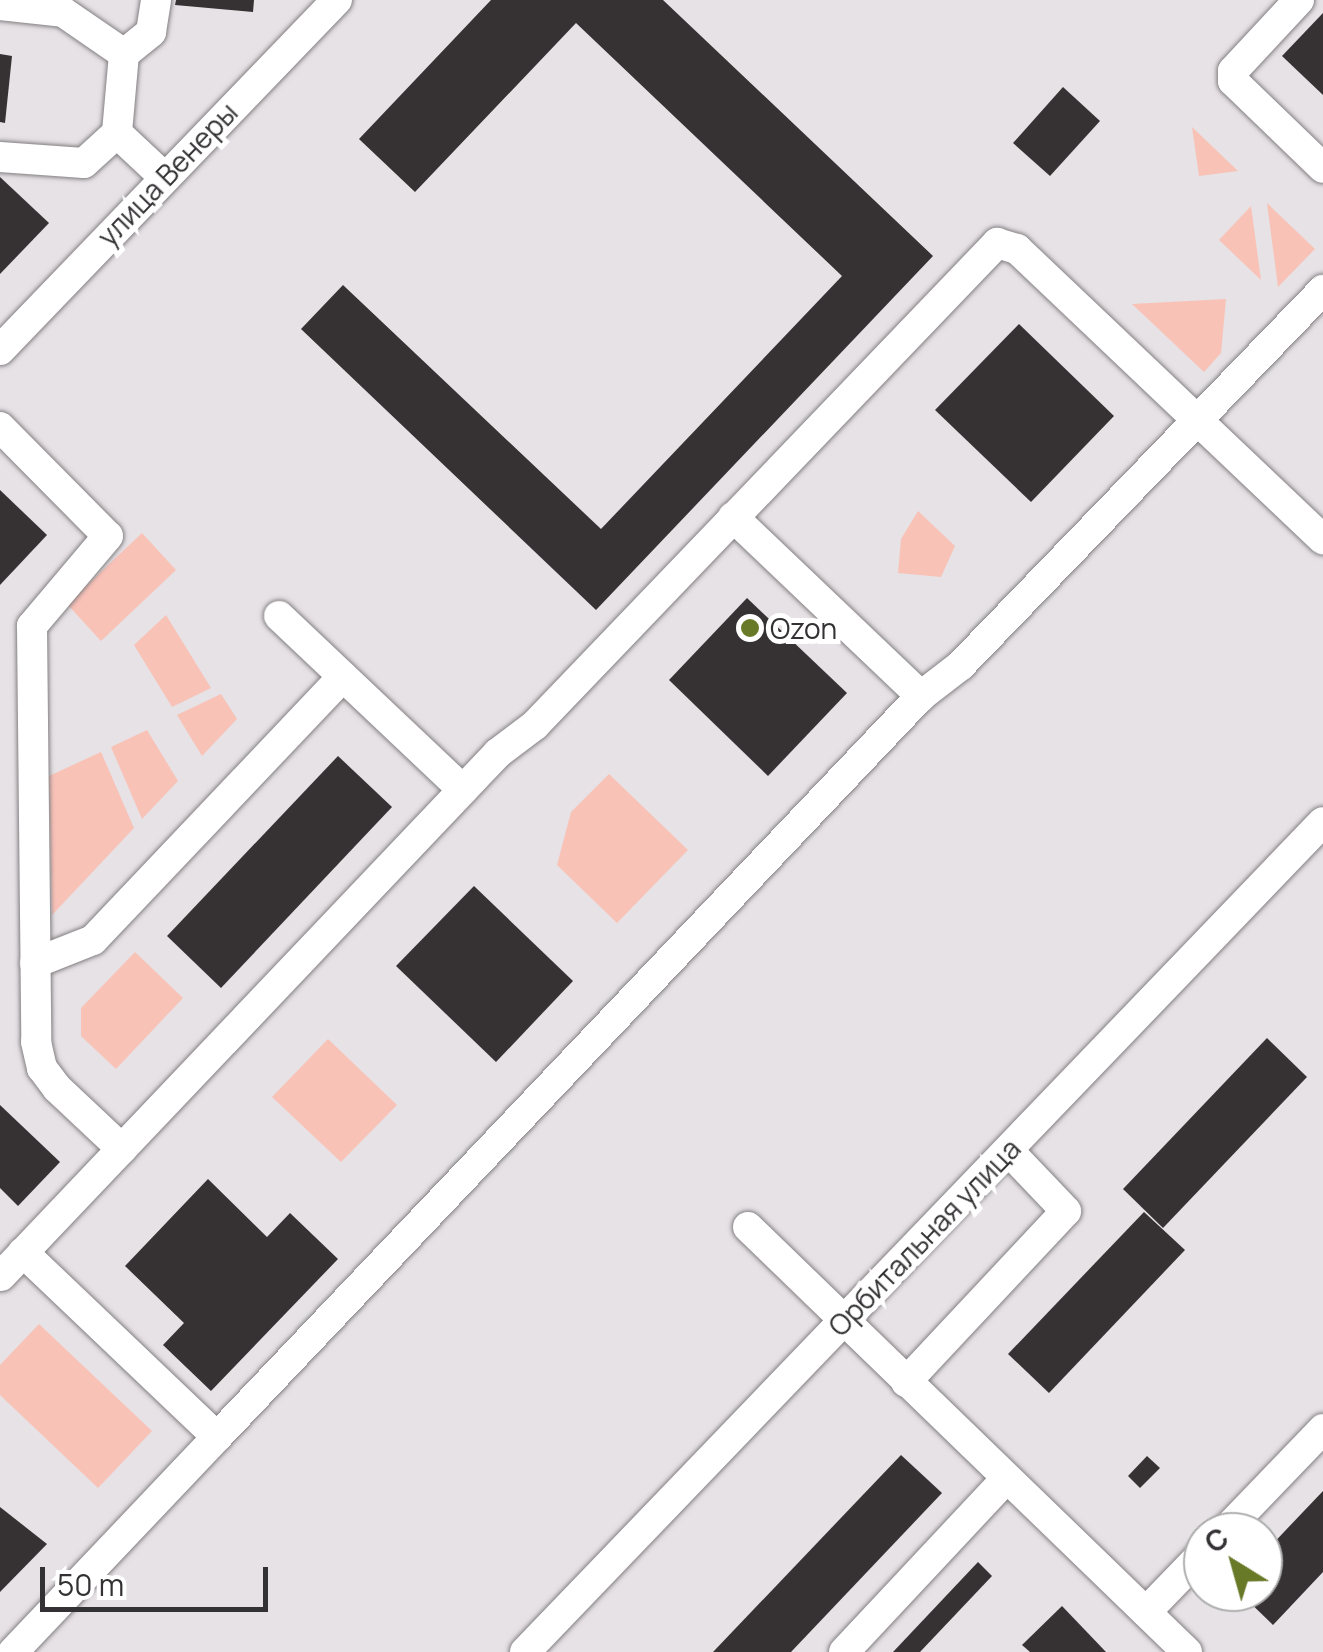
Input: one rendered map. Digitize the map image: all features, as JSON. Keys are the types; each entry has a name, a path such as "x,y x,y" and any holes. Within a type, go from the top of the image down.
{"street":[{"path":"0,157 84,164 117,133 124,54 151,32 156,0"},
{"name":"улица Венеры","path":"0,350 337,0"},
{"path":"1299,0 1233,71 1233,81 1323,168"},
{"path":"0,5 63,12 124,54"},
{"path":"117,133 164,176"},
{"path":"0,1276 463,790 535,725 990,248 1004,242 1323,540"},
{"path":"13,1652 922,696 960,666 1323,290"},
{"path":"0,427 108,536 32,626 35,964 42,1068 122,1149"},
{"path":"733,517 922,696"},
{"path":"279,616 463,790"},
{"path":"35,964 93,940 343,676"},
{"name":"Орбитальная улица","path":"525,1652 1323,822"},
{"path":"906,1382 1066,1211 1008,1150"},
{"path":"748,1228 1187,1652"},
{"path":"23,1252 217,1436"},
{"path":"1243,1512 1323,1429"},
{"path":"844,1652 1006,1479"},
{"path":"1146,1612 1183,1574"}],"shaded area":[{"path":"1192,127 1238,171 1199,176"},
{"path":"1267,203 1315,249 1278,287"},
{"path":"1251,206 1261,280 1219,240"},
{"path":"1226,299 1221,353 1204,372 1132,304"},
{"path":"918,511 955,546 941,577 898,573 901,539"},
{"path":"142,533 176,570 101,641 67,604"},
{"path":"166,615 211,688 172,707 134,645"},
{"path":"221,694 237,719 202,756 177,715"},
{"path":"147,730 178,781 142,819 111,747"},
{"path":"101,752 134,828 52,915 49,776"},
{"path":"609,774 688,850 617,923 557,865 571,812"},
{"path":"135,952 183,998 116,1069 81,1036 81,1008"},
{"path":"328,1039 397,1105 341,1162 272,1097"},
{"path":"39,1324 152,1431 98,1488 0,1395 0,1365"}],"building":[{"path":"176,0 254,0 253,12 175,5"},
{"path":"491,0 663,0 933,256 596,610 301,329 343,285 601,529 842,276 576,23 415,192 359,139"},
{"path":"1323,13 1323,95 1282,56"},
{"path":"0,54 12,56 5,123 0,122"},
{"path":"1063,87 1100,121 1050,176 1013,143"},
{"path":"0,177 49,223 0,274"},
{"path":"1019,324 1114,416 1031,502 935,410"},
{"path":"0,490 47,535 0,585"},
{"path":"747,598 847,693 768,776 669,680"},
{"path":"338,756 392,807 221,988 167,936"},
{"path":"474,886 573,981 496,1062 396,966"},
{"path":"1267,1038 1307,1077 1163,1228 1123,1189"},
{"path":"0,1105 60,1162 18,1206 0,1188"},
{"path":"208,1179 267,1237 290,1213 338,1259 211,1391 163,1345 184,1323 125,1266"},
{"path":"1144,1212 1185,1250 1049,1393 1008,1354"},
{"path":"901,1455 942,1493 791,1652 713,1652"},
{"path":"1147,1456 1160,1468 1140,1488 1128,1476"},
{"path":"1323,1491 1323,1572 1273,1625 1260,1612 1283,1612 1283,1533"},
{"path":"0,1507 47,1544 0,1592"},
{"path":"978,1562 992,1576 920,1652 893,1652"},
{"path":"1062,1606 1106,1652 1030,1652 1022,1645"}],"place":[{"name":"Ozon","path":"750,628"}]}
